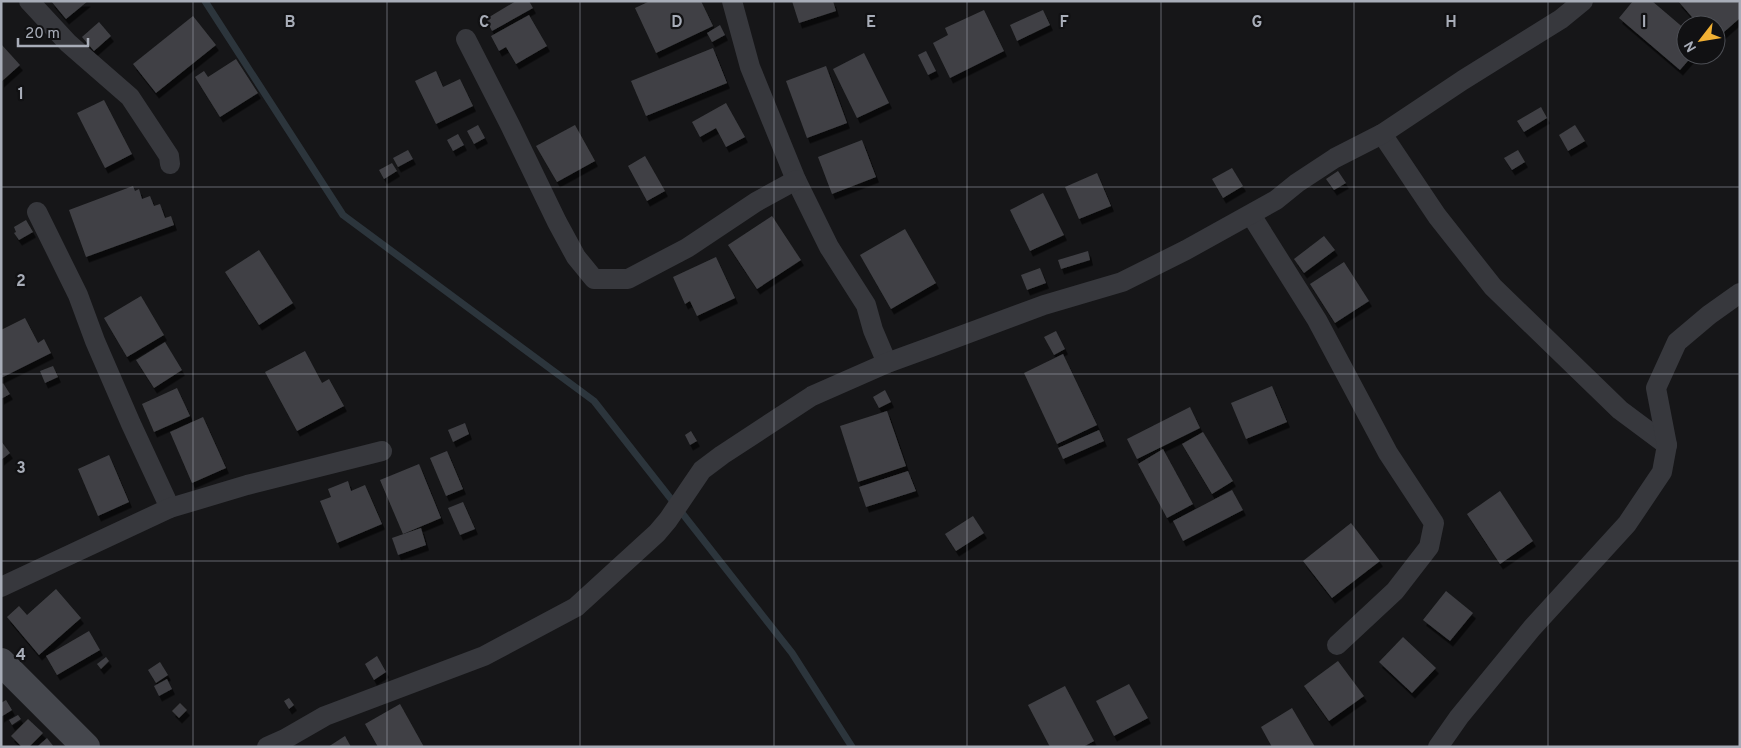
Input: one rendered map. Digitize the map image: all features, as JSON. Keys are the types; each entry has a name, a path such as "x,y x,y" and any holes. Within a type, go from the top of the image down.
{"street":[{"path":"29,1 68,43 130,97 169,156 170,164"},
{"path":"732,1 750,68 796,180 829,248 866,305 873,330 887,363"},
{"path":"267,747 325,716 484,656 576,607 657,533 702,470 812,396 887,363 1044,305 1122,282 1186,250 1276,200 1297,183 1335,158 1382,134 1463,80 1561,19 1583,1"},
{"path":"466,39 557,222 576,257 594,278 628,279 687,248 756,202 796,180"},
{"path":"1382,134 1437,216 1493,287 1620,410 1667,445"},
{"path":"37,212 78,295 95,340 170,508"},
{"path":"1251,214 1317,320 1388,453 1434,523 1429,547 1394,591 1337,645"},
{"path":"1438,747 1459,717 1532,628 1627,524 1662,472 1667,445 1656,388 1677,342 1709,315 1740,294"},
{"path":"1,587 170,508 247,484 382,451"},
{"path":"1,662 86,747"}],"building":[{"path":"51,1 88,1 66,19"},
{"path":"516,1 529,1 533,8 492,31 486,19"},
{"path":"650,1 701,1 713,26 656,53 635,8"},
{"path":"792,1 833,1 836,11 799,23"},
{"path":"1633,1 1652,1 1676,21 1676,65 1684,65 1680,70 1619,18"},
{"path":"1678,1 1737,1 1740,4 1740,18 1726,30 1726,15 1690,15"},
{"path":"984,10 1004,51 950,78 933,43 948,35 945,28"},
{"path":"1043,10 1050,25 1017,41 1010,25"},
{"path":"529,15 547,46 516,64 506,47 499,51 491,36"},
{"path":"193,16 216,45 156,93 133,64"},
{"path":"99,22 111,36 94,51 82,37"},
{"path":"720,25 725,35 712,42 707,33"},
{"path":"1,44 20,65 1,82"},
{"path":"713,48 727,83 646,116 631,81"},
{"path":"926,51 936,71 928,75 918,55"},
{"path":"864,53 889,103 857,118 833,69"},
{"path":"236,59 258,93 220,117 195,77 204,71 208,77"},
{"path":"826,66 847,123 807,138 786,81"},
{"path":"436,71 443,87 460,79 473,106 436,124 415,81"},
{"path":"104,100 132,154 105,168 77,113"},
{"path":"726,103 745,137 726,147 716,128 700,137 692,122"},
{"path":"1541,107 1547,118 1524,132 1517,121"},
{"path":"478,125 485,138 474,144 467,131"},
{"path":"575,125 595,161 557,182 536,146"},
{"path":"1575,125 1585,141 1568,151 1559,135"},
{"path":"458,134 464,145 453,151 447,140"},
{"path":"862,140 876,177 832,194 818,157"},
{"path":"408,150 413,159 398,167 393,158"},
{"path":"1518,150 1525,162 1512,170 1504,158"},
{"path":"645,156 665,191 647,201 628,166"},
{"path":"392,163 397,171 384,179 379,170"},
{"path":"1232,168 1243,186 1223,198 1212,179"},
{"path":"1338,171 1346,183 1334,190 1326,179"},
{"path":"1097,173 1111,206 1079,219 1065,187"},
{"path":"133,186 135,191 139,189 142,199 150,196 154,206 160,204 165,218 171,216 174,225 86,257 69,210"},
{"path":"1043,193 1064,235 1030,251 1010,210"},
{"path":"772,216 801,260 757,289 728,245"},
{"path":"26,220 33,232 19,240 14,233 16,232 14,227"},
{"path":"905,229 936,283 891,309 860,255"},
{"path":"1324,236 1335,250 1304,273 1294,259"},
{"path":"259,250 293,303 259,325 225,272"},
{"path":"1088,251 1090,260 1061,269 1058,260"},
{"path":"716,257 735,298 697,316 690,301 685,304 673,277"},
{"path":"1344,262 1369,301 1335,323 1310,284"},
{"path":"1040,268 1046,283 1027,290 1021,275"},
{"path":"141,296 164,335 127,357 104,318"},
{"path":"25,318 38,343 44,339 51,353 1,378 1,330"},
{"path":"1056,331 1065,349 1054,355 1044,337"},
{"path":"165,342 182,370 154,388 136,360"},
{"path":"305,351 322,383 329,379 344,406 297,431 265,372"},
{"path":"1063,354 1097,425 1057,444 1024,373"},
{"path":"53,366 58,377 45,383 40,371"},
{"path":"3,383 10,394 1,399 1,385"},
{"path":"1272,386 1287,422 1246,439 1231,403"},
{"path":"177,388 190,416 154,432 142,404"},
{"path":"885,390 891,402 879,408 873,397"},
{"path":"1190,407 1200,428 1137,459 1127,439"},
{"path":"887,411 906,466 858,482 840,426"},
{"path":"203,417 226,468 192,483 170,432"},
{"path":"465,423 469,434 453,442 448,430"},
{"path":"1099,430 1104,441 1063,459 1058,448"},
{"path":"691,431 697,441 690,445 685,435"},
{"path":"1203,432 1233,481 1212,494 1182,444"},
{"path":"1,441 10,453 1,460"},
{"path":"1163,449 1193,504 1167,518 1138,464"},
{"path":"447,451 463,489 446,496 430,458"},
{"path":"109,455 129,502 98,516 78,469"},
{"path":"419,464 441,518 403,534 380,480"},
{"path":"908,471 916,491 866,507 859,487"},
{"path":"348,481 351,491 365,485 382,524 337,543 320,501 331,497 328,489"},
{"path":"1232,490 1243,510 1183,541 1173,521"},
{"path":"1500,491 1533,541 1500,564 1467,514"},
{"path":"463,502 475,529 460,535 448,508"},
{"path":"973,516 984,533 956,551 945,534"},
{"path":"1351,523 1380,561 1332,598 1303,561"},
{"path":"421,528 426,545 398,555 392,538"},
{"path":"56,589 81,618 39,655 7,617 19,606 27,615"},
{"path":"1446,591 1473,613 1450,641 1423,620"},
{"path":"89,631 100,650 57,675 46,656"},
{"path":"1403,637 1436,668 1412,693 1379,662"},
{"path":"377,656 386,672 374,680 365,664"},
{"path":"106,657 109,661 101,669 97,664"},
{"path":"1338,661 1364,696 1329,721 1304,686"},
{"path":"160,662 168,675 156,683 148,670"},
{"path":"167,679 172,689 159,696 154,686"},
{"path":"1129,684 1148,718 1114,736 1096,701"},
{"path":"1065,686 1094,741 1083,747 1050,747 1028,705"},
{"path":"289,698 294,705 289,709 284,701"},
{"path":"6,700 12,710 1,717 1,703"},
{"path":"180,703 187,710 179,718 172,711"},
{"path":"400,704 424,747 378,747 365,724"},
{"path":"1292,708 1315,747 1272,747 1261,727"},
{"path":"18,715 21,719 12,725 9,720"},
{"path":"28,719 43,733 29,747 22,747 11,736"},
{"path":"345,736 351,747 328,747"},
{"path":"47,738 54,747 37,747"}],"waterway":[{"path":"205,1 343,215 594,401 792,653 852,747"}]}
